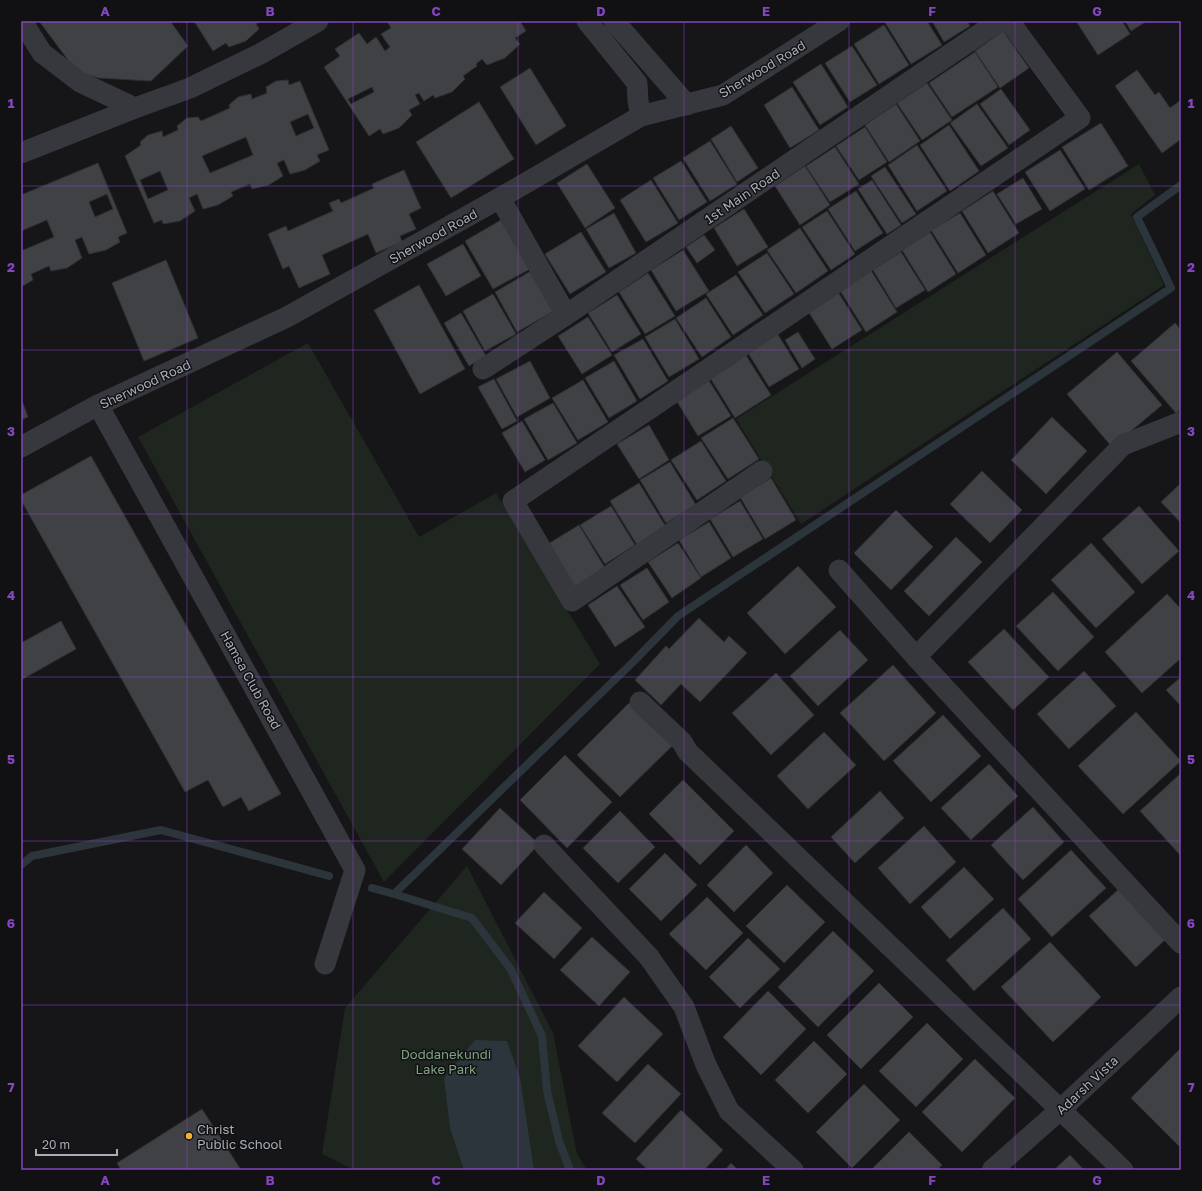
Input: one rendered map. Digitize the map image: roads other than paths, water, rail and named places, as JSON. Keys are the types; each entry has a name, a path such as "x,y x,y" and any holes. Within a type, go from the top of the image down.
{"street":[{"path":"22,21 42,53 80,82 134,108"},
{"path":"21,153 134,108 190,88 260,54 318,21"},
{"path":"587,21 637,83 641,116"},
{"path":"614,21 687,105"},
{"name":"Sherwood Road","path":"21,447 98,405 287,317 500,198 641,116 723,95 840,21"},
{"name":"1st Main Road","path":"483,369 566,315 999,21"},
{"path":"762,471 572,601 514,501 1080,118 1009,21"},
{"path":"500,198 566,315"},
{"name":"Hamsa Club Road","path":"98,405 355,870 325,964"},
{"path":"916,657 1123,445 1181,422"},
{"path":"839,570 916,657 1181,943"},
{"path":"640,702 682,742 688,752 1123,1170"},
{"path":"544,845 649,957 684,1007 706,1065 729,1111 793,1170"},
{"name":"Adarsh Vista","path":"992,1170 1060,1110 1181,997"}],"waterway":[{"path":"372,888 394,894 633,662 678,616 1171,288 1137,217 1181,185"},
{"path":"21,865 32,856 161,830 329,876"},
{"path":"394,894 472,918 510,968 542,1036 547,1091 559,1141 570,1170"}],"place":[{"name":"Christ Public School","path":"189,1136"}],"park label":[{"name":"Doddanekundi Lake Park","path":"446,1062"}]}
